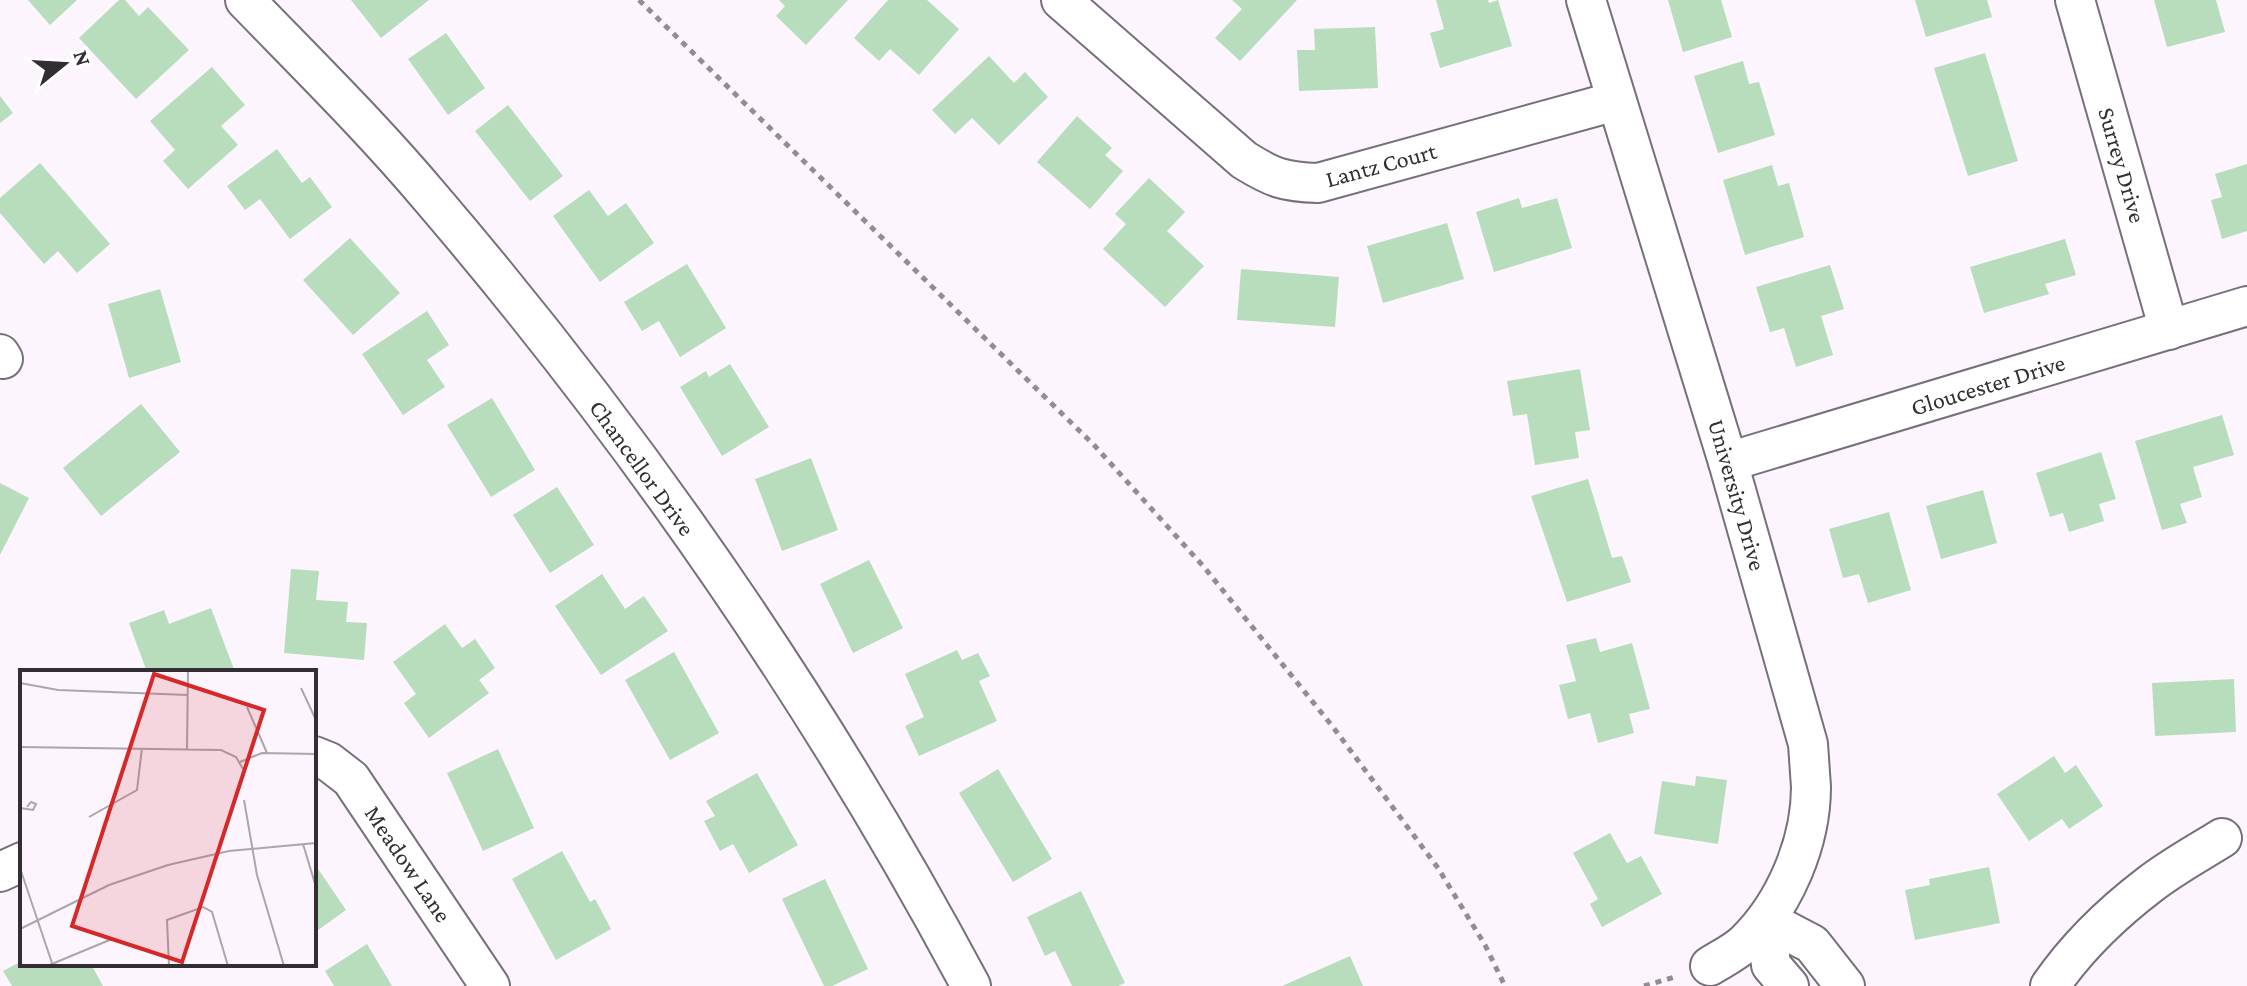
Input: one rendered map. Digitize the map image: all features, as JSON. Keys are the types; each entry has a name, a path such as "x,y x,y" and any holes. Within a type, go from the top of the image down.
{"street":[{"name":"Chancellor Drive","path":"245,0 431,197 531,319 627,445 749,617 847,769 971,986"},
{"name":"Lantz Court","path":"1061,0 1244,160 1267,175 1292,182 1318,183 1616,101"},
{"name":"University Drive","path":"1586,0 1728,462 1808,744 1811,789 1805,834 1790,877 1766,920 1744,944 1710,966"},
{"name":"Surrey Drive","path":"2075,0 2169,330"},
{"name":"Gloucester Drive","path":"1728,462 2247,306"},
{"name":"Meadow Lane","path":"316,757 329,762 351,779 490,986"},
{"path":"2050,986 2066,963 2108,918 2151,883 2222,838"},
{"path":"0,872 20,863"},
{"path":"1766,920 1771,965 1789,986"},
{"path":"1766,920 1812,944 1845,986"}],"path":[{"path":"639,0 1094,445 1204,567 1333,727 1438,868 1485,945 1505,986"}],"building":[{"path":"28,0 77,0 50,25"},
{"path":"119,0 125,0 139,16 148,7 189,50 136,99 79,38"},
{"path":"351,0 429,0 381,38"},
{"path":"779,0 848,0 806,45 776,16 785,6"},
{"path":"888,0 927,0 959,29 919,75 890,49 879,61 854,38"},
{"path":"1232,0 1297,0 1240,61 1215,38 1242,9"},
{"path":"1436,0 1488,0 1489,3 1498,0 1512,46 1440,68 1430,33 1444,29"},
{"path":"1668,0 1721,0 1732,37 1683,52"},
{"path":"1915,0 1987,0 1992,17 1926,37"},
{"path":"2154,0 2216,0 2225,32 2167,47"},
{"path":"1375,27 1378,88 1299,91 1297,50 1315,50 1314,29"},
{"path":"446,33 485,88 448,115 408,59"},
{"path":"1985,53 2018,161 1968,176 1934,68"},
{"path":"989,56 1014,83 1025,72 1048,97 999,145 972,118 955,134 932,110"},
{"path":"1743,61 1749,84 1759,82 1775,135 1718,153 1694,76"},
{"path":"212,67 245,105 221,126 238,145 188,189 163,161 175,150 150,121"},
{"path":"0,96 13,113 0,123"},
{"path":"508,105 563,176 530,201 475,131"},
{"path":"1077,116 1112,148 1105,155 1123,171 1090,209 1037,162"},
{"path":"277,149 302,183 310,177 332,207 290,239 260,199 245,210 227,186"},
{"path":"40,163 110,244 77,273 58,251 44,264 0,213 0,198"},
{"path":"2247,164 2247,231 2222,239 2211,200 2222,197 2215,174"},
{"path":"1772,165 1778,186 1789,183 1804,237 1745,255 1723,180"},
{"path":"1149,178 1185,212 1167,231 1204,266 1165,307 1103,249 1126,224 1115,214"},
{"path":"589,190 608,216 626,203 654,243 600,282 553,216"},
{"path":"1519,198 1522,208 1557,198 1572,248 1494,272 1476,212"},
{"path":"1447,223 1464,279 1383,303 1367,246"},
{"path":"350,238 400,293 353,335 303,280"},
{"path":"2065,239 2076,275 2045,284 2049,294 1984,313 1970,267"},
{"path":"687,264 726,328 680,357 659,321 642,331 624,302"},
{"path":"1830,265 1844,309 1821,316 1833,355 1796,367 1784,328 1770,332 1756,287"},
{"path":"1241,269 1339,277 1335,327 1237,320"},
{"path":"160,289 181,362 129,378 108,304"},
{"path":"427,311 449,345 427,360 445,387 403,415 362,354"},
{"path":"730,364 769,427 722,456 680,387 706,371 709,377"},
{"path":"1580,369 1590,430 1575,432 1579,458 1535,465 1527,414 1513,416 1507,381"},
{"path":"492,398 535,470 491,497 447,425"},
{"path":"141,404 180,452 101,516 63,468"},
{"path":"2222,415 2234,455 2193,467 2202,497 2180,504 2187,523 2162,530 2135,441"},
{"path":"2101,452 2116,499 2099,504 2104,521 2069,532 2063,513 2050,517 2036,473"},
{"path":"811,458 838,530 782,551 755,479"},
{"path":"1588,479 1612,558 1622,556 1631,582 1567,602 1531,496"},
{"path":"0,483 29,498 0,555"},
{"path":"557,487 594,545 550,573 513,515"},
{"path":"1983,490 1997,543 1941,559 1926,506"},
{"path":"1889,512 1911,590 1868,603 1859,574 1843,578 1829,529"},
{"path":"869,560 903,628 853,653 820,584"},
{"path":"291,569 319,571 316,600 348,602 346,622 367,623 364,660 284,653"},
{"path":"602,574 625,609 644,596 668,631 601,675 555,606"},
{"path":"211,608 234,670 146,670 129,623 164,610 169,624"},
{"path":"445,624 462,648 475,639 495,668 479,680 489,693 429,738 404,703 416,694 393,662"},
{"path":"1596,638 1600,652 1632,643 1650,709 1629,714 1634,733 1598,743 1590,713 1568,719 1559,685 1576,681 1566,645"},
{"path":"957,650 962,660 978,653 990,676 979,681 997,721 919,756 905,726 924,717 905,674"},
{"path":"674,652 719,733 670,760 625,680"},
{"path":"2234,679 2236,732 2155,736 2152,683"},
{"path":"498,749 534,828 483,851 447,773"},
{"path":"2054,756 2065,773 2076,765 2103,806 2069,829 2062,819 2029,841 1997,794"},
{"path":"998,769 1052,859 1013,882 959,793"},
{"path":"757,773 798,845 749,873 733,844 720,851 704,821 715,816 706,801"},
{"path":"1696,776 1727,780 1718,844 1654,834 1662,781 1695,786"},
{"path":"1610,833 1627,863 1641,856 1662,894 1602,927 1590,904 1598,899 1573,853"},
{"path":"562,851 590,902 595,899 611,929 556,960 512,879"},
{"path":"316,866 346,910 316,932"},
{"path":"1989,867 2000,923 1915,940 1905,890 1930,885 1929,879"},
{"path":"825,879 868,969 832,986 824,986 782,899"},
{"path":"1081,891 1125,983 1118,986 1072,986 1055,951 1045,956 1027,917"},
{"path":"367,944 392,986 334,986 325,971"},
{"path":"1350,956 1363,986 1282,986"},
{"path":"20,962 20,966 92,966 103,986 12,986 3,971"}]}
